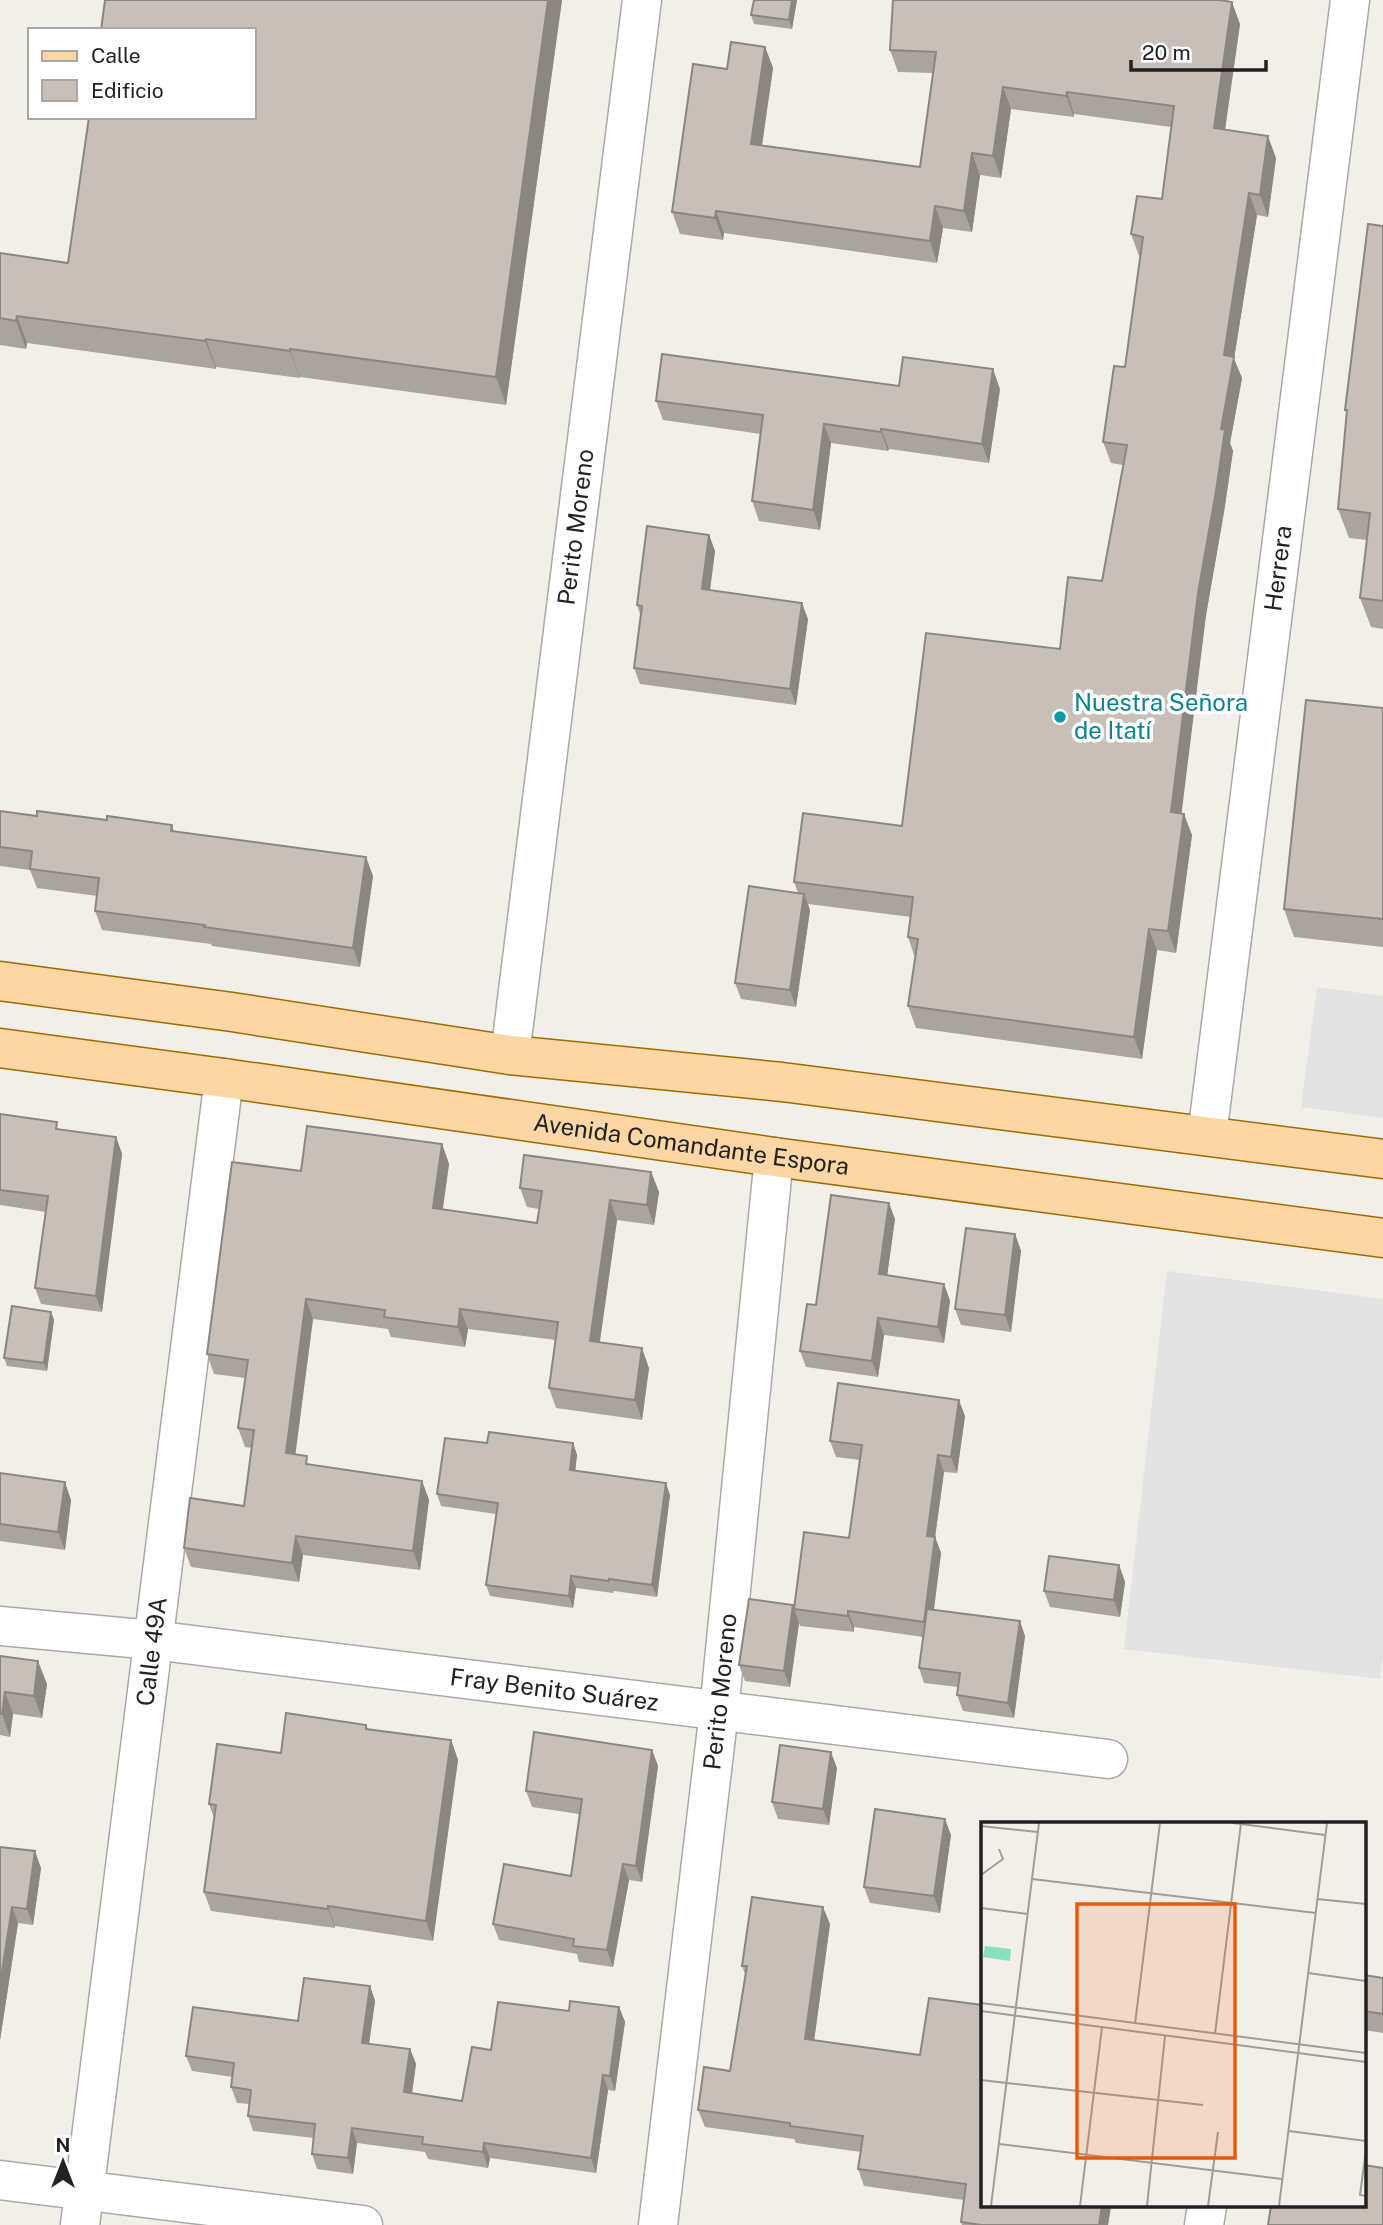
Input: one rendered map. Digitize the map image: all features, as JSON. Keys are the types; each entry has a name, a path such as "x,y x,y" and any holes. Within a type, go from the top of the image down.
{"main road":[{"path":"0,981 232,1012 510,1055 782,1082 1383,1158"},
{"name":"Avenida Comandante Espora","path":"0,1048 774,1157 1383,1238"}],"street":[{"name":"Perito Moreno","path":"510,1055 642,0"},
{"name":"Herrera","path":"1207,1136 1350,0"},
{"name":"Calle 49A","path":"82,2208 223,1078"},
{"name":"Perito Moreno","path":"658,2225 719,1711 774,1157"},
{"name":"Fray Benito Suárez","path":"0,1626 153,1640 1108,1759"},
{"path":"0,2180 82,2208 363,2225"}],"shaded area":[{"path":"1317,987 1383,996 1383,1118 1301,1107"},
{"path":"1167,1271 1383,1299 1383,1654 1380,1679 1124,1649"}],"building":[{"path":"105,0 548,0 496,377 17,316 16,321 0,318 0,253 68,263 89,119 256,119 256,28 101,28"},
{"path":"754,0 792,0 789,20 751,15"},
{"path":"893,0 1232,2 1214,128 1268,136 1260,195 1249,193 1224,355 1234,357 1221,429 1225,430 1216,491 1198,593 1171,812 1184,814 1168,931 1149,929 1134,1037 908,1006 918,939 908,937 913,897 794,882 803,813 902,826 926,633 1060,649 1068,577 1102,581 1127,445 1103,442 1114,366 1125,367 1143,237 1131,234 1137,196 1162,199 1174,106 1003,87 993,156 972,153 964,211 935,206 930,241 716,211 715,218 672,212 693,64 727,69 731,42 765,47 751,144 920,167 936,52 890,50"},
{"path":"1368,224 1383,226 1383,601 1360,598 1370,513 1338,509 1345,410"},
{"path":"662,354 899,386 903,357 993,369 982,444 881,429 881,432 824,424 813,510 752,501 763,415 656,401"},
{"path":"647,526 709,535 702,589 802,603 790,689 634,668 642,606 637,605"},
{"path":"1306,700 1383,708 1383,919 1284,909"},
{"path":"0,811 37,816 37,811 107,820 107,816 172,825 171,831 366,857 353,948 95,911 99,878 30,869 32,851 0,847"},
{"path":"749,886 804,894 790,990 735,983"},
{"path":"0,1114 57,1122 56,1129 116,1137 96,1296 35,1288 48,1196 0,1190"},
{"path":"307,1126 442,1144 433,1208 537,1223 542,1191 520,1188 524,1155 651,1172 647,1205 610,1200 590,1341 642,1348 635,1400 549,1388 558,1322 460,1309 458,1327 384,1317 385,1310 306,1299 286,1453 307,1456 306,1464 422,1481 413,1551 296,1536 292,1563 184,1548 190,1498 244,1506 254,1430 238,1428 248,1360 207,1354 232,1162 301,1171"},
{"path":"831,1195 889,1203 879,1274 944,1284 938,1327 878,1318 872,1361 800,1351 807,1304 816,1305"},
{"path":"966,1228 1015,1234 1005,1315 955,1309"},
{"path":"12,1306 51,1312 44,1363 4,1358"},
{"path":"838,1383 959,1400 951,1457 938,1455 927,1536 935,1537 924,1622 848,1611 848,1616 794,1609 804,1532 849,1538 862,1445 830,1441"},
{"path":"489,1432 573,1443 570,1470 666,1483 652,1585 571,1576 569,1596 486,1585 498,1503 437,1494 445,1438 487,1443"},
{"path":"0,1473 65,1482 58,1532 0,1524"},
{"path":"1049,1556 1119,1565 1114,1600 1044,1591"},
{"path":"749,1599 793,1605 784,1671 739,1665"},
{"path":"927,1609 1020,1621 1008,1703 957,1695 960,1673 919,1668"},
{"path":"0,1656 38,1661 34,1696 5,1692 2,1714 0,1714"},
{"path":"286,1713 366,1725 366,1729 451,1740 426,1921 328,1906 328,1909 204,1892 216,1805 209,1804 217,1744 281,1753"},
{"path":"534,1732 652,1750 636,1866 623,1864 607,1950 573,1946 574,1939 493,1924 504,1864 571,1876 582,1799 526,1791"},
{"path":"780,1745 831,1752 823,1809 772,1802"},
{"path":"875,1809 945,1819 934,1896 864,1887"},
{"path":"0,1847 35,1851 27,1909 12,1907 0,1984"},
{"path":"752,1897 823,1907 805,2039 920,2055 929,1998 981,2005 981,2208 1102,2208 1099,2225 981,2225 961,2222 966,2184 858,2169 863,2136 698,2110 704,2067 730,2071 747,1966 742,1966"},
{"path":"1366,1975 1383,1978 1383,2014 1366,2011"},
{"path":"304,1978 370,1986 362,2043 410,2049 404,2092 462,2101 472,2047 491,2050 498,2002 569,2011 570,2001 619,2007 610,2076 603,2075 591,2158 484,2143 483,2152 422,2144 423,2137 352,2128 348,2158 312,2154 315,2124 248,2116 251,2090 231,2087 234,2063 186,2056 193,2007 298,2021"},
{"path":"1366,2165 1383,2168 1383,2225 1268,2225 1271,2208 1366,2208"}],"place":[{"name":"Nuestra Señora de Itatí","path":"1060,717"}]}
